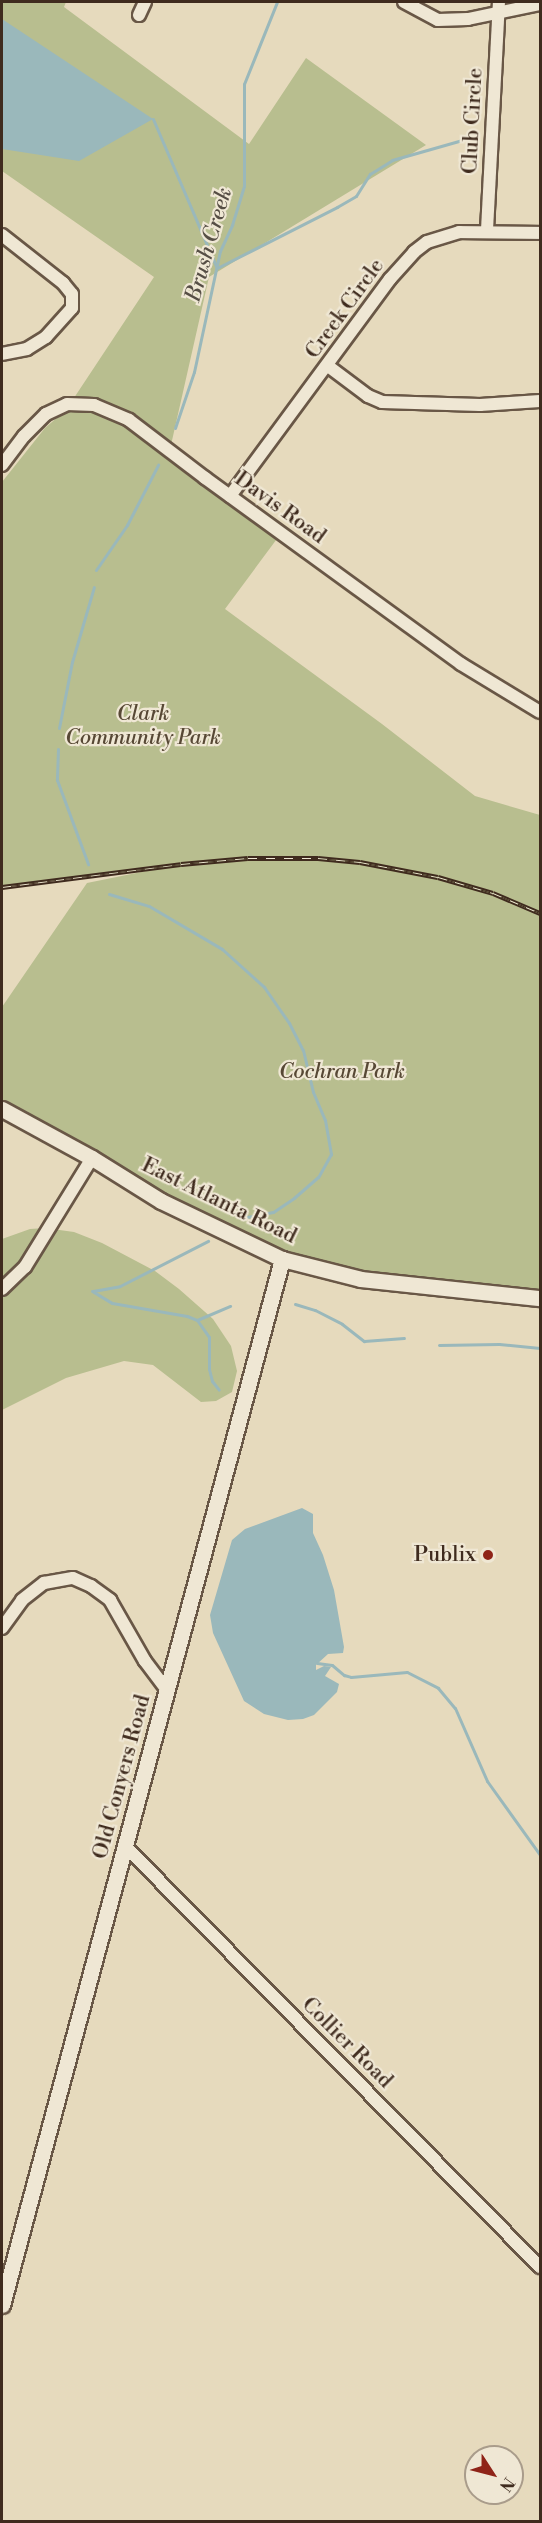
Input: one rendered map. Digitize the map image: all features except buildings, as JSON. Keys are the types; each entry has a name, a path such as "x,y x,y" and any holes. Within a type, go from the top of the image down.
{"street":[{"path":"139,15 144,2"},
{"path":"404,2 438,20 468,19 498,7 540,4"},
{"name":"Club Circle","path":"487,230 498,7"},
{"name":"Creek Circle","path":"230,496 390,279 414,252 442,236 487,230 540,233"},
{"path":"2,235 63,283 72,294 72,308 46,337 27,349 2,354"},
{"path":"327,366 368,396 382,402 480,405 540,401"},
{"name":"Davis Road","path":"2,465 24,436 45,414 67,404 94,405 129,420 461,664 540,712"},
{"name":"East Atlanta Road","path":"2,1109 92,1158 161,1201 282,1259 361,1279 540,1298"},
{"path":"2,1289 25,1267 92,1158"},
{"name":"Old Conyers Road","path":"2,2305 282,1259"},
{"path":"2,1628 22,1600 44,1583 74,1578 110,1600 145,1661 166,1690"},
{"name":"Collier Road","path":"126,1847 540,2267"}],"green space":[{"path":"2,2 66,2 64,7 249,144 306,58 426,145 209,277 171,445 129,420 230,496 285,528 225,609 382,724 475,796 540,815 540,1303 281,1265 185,1215 2,1101 2,1007 87,883 166,867 2,887 2,482 45,428 66,410 154,277 2,171"},
{"path":"45,1228 74,1232 102,1243 155,1271 179,1289 213,1319 231,1346 237,1371 232,1392 216,1401 201,1402 153,1365 124,1361 66,1378 2,1410 2,1239 30,1229"}],"water":[{"path":"2,19 153,119 79,161 2,149"},
{"path":"302,1508 313,1514 313,1533 334,1590 344,1647 343,1653 328,1654 316,1665 316,1670 324,1666 331,1667 325,1676 339,1684 337,1692 314,1715 303,1719 288,1720 264,1714 244,1701 213,1633 210,1615 232,1540 245,1529"}],"waterway":[{"name":"Brush Creek","path":"175,428 194,372 220,251 232,225 244,186 244,84 277,2"},
{"path":"153,119 216,266"},
{"path":"217,268 356,196 370,174 392,160 462,140"},
{"name":"Brush Creek","path":"96,570 127,525 158,465"},
{"name":"Brush Creek","path":"59,728 72,662 94,587"},
{"name":"Brush Creek","path":"58,749 57,780 88,864"},
{"name":"Brush Creek","path":"109,894 149,906 222,949 264,987 289,1023 303,1050 313,1092 325,1120 331,1154 318,1177 294,1198 273,1212 242,1218"},
{"name":"Brush Creek","path":"93,1291 120,1286 208,1241"},
{"path":"92,1291 112,1303 187,1316 197,1320 209,1337 209,1369 212,1381 219,1390"},
{"path":"295,1304 315,1310 342,1324 364,1341 404,1338"},
{"path":"197,1320 230,1306"},
{"path":"439,1345 499,1344 540,1348"},
{"path":"317,1663 332,1665 344,1675 351,1677 407,1672 438,1688 455,1708 487,1781 540,1855"}],"railway":[{"path":"2,887 181,864 248,858 318,858 360,862 438,877 493,893 540,913"}],"place":[{"name":"Publix","path":"488,1555"}],"park label":[{"name":"Clark Community Park","path":"143,726"},
{"name":"Cochran Park","path":"342,1072"}]}
